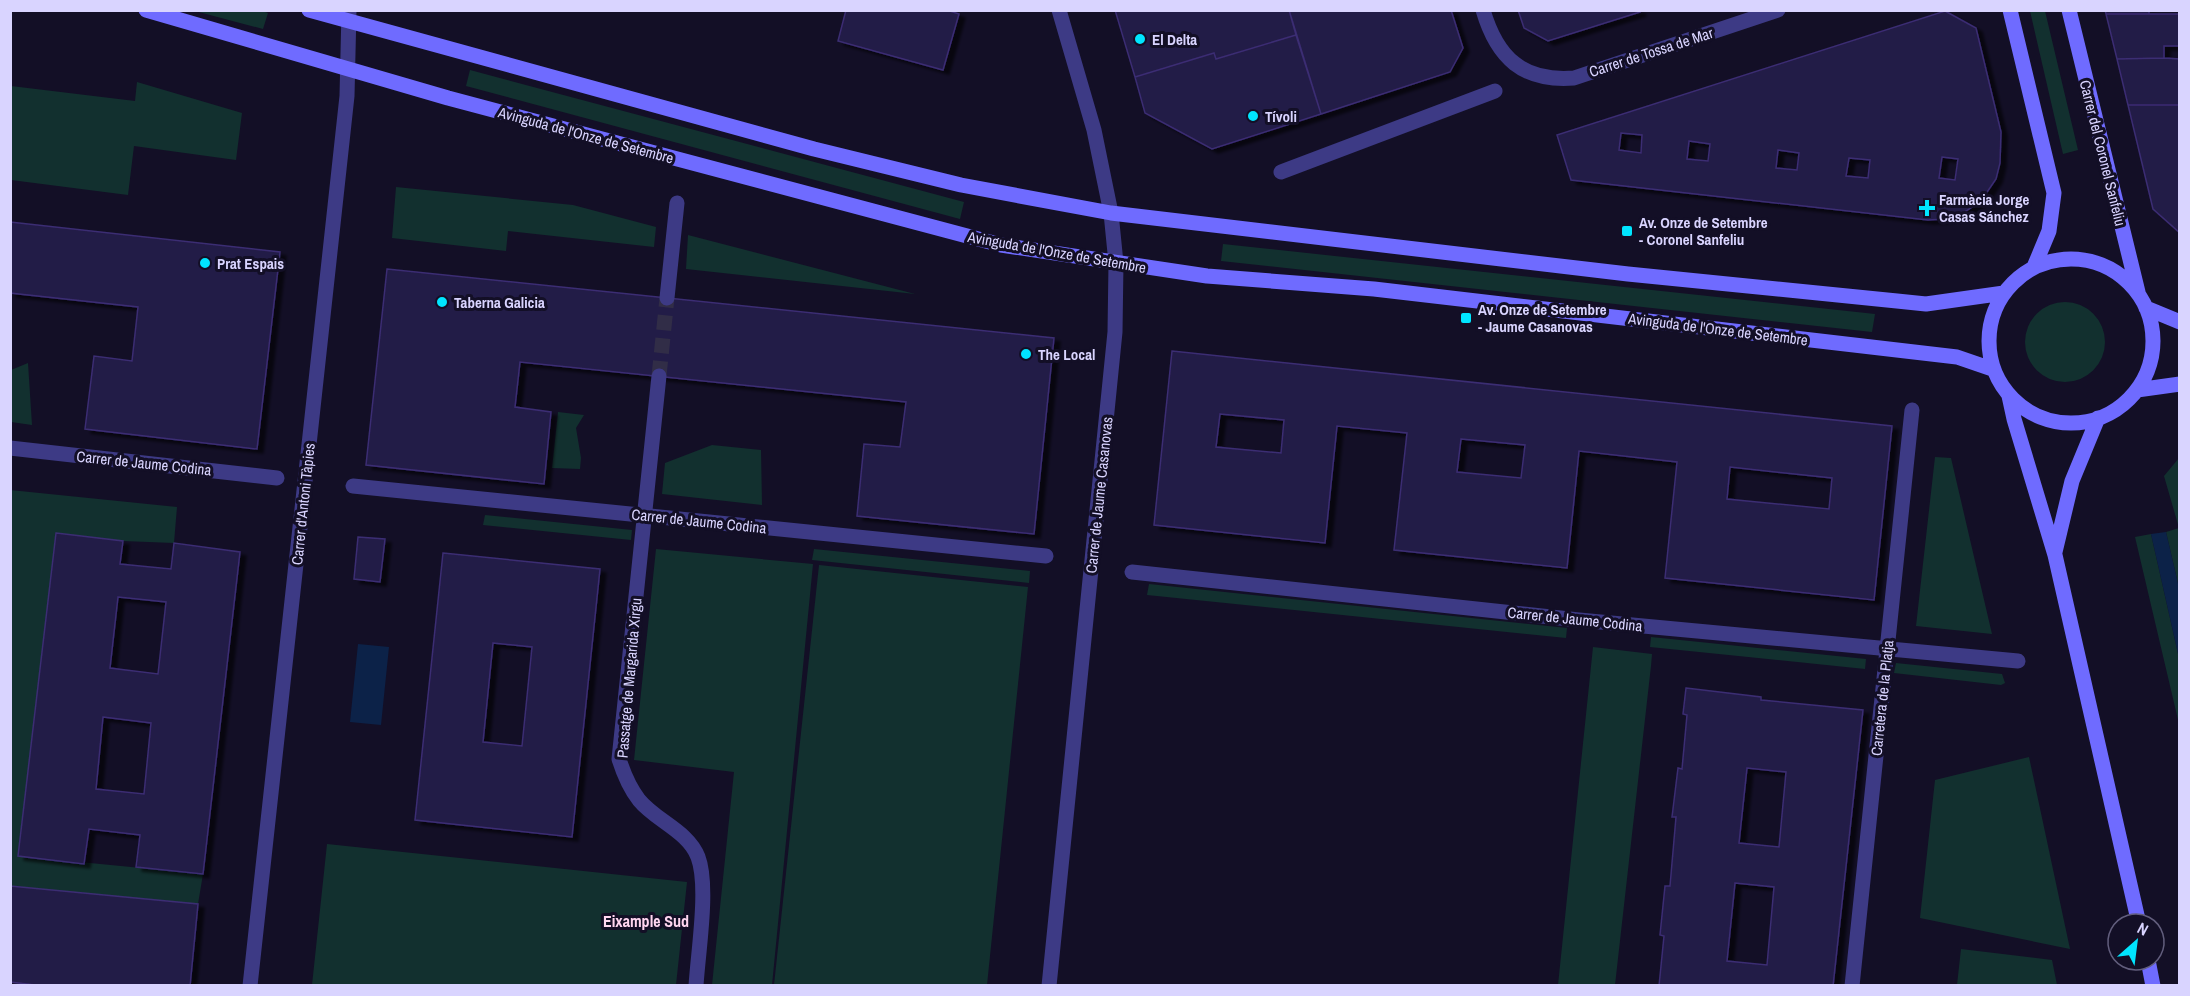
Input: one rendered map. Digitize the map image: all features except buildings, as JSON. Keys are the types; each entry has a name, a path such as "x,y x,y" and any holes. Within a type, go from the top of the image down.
{"main road":[{"name":"Avinguda de l'Onze de Setembre","path":"146,10 348,70 1001,245 1207,276 1407,292 1958,357 1992,369"},
{"path":"309,10 348,16 814,149 961,184 1111,213 1628,274 1926,304 2004,293"},
{"path":"2010,10 2054,193 2049,231 2034,267"},
{"name":"Carrer del Coronel Sanfeliu","path":"2068,10 2142,302"},
{"path":"2009,396 2031,413 2052,421 2076,423 2098,418 2120,408 2137,390 2147,373 2152,354 2152,334 2142,302 2123,278 2103,265 2080,259 2056,260 2034,267 2017,279 2004,293 1992,315 1988,340 1992,369 2009,396 2055,555 2136,912"},
{"path":"2142,302 2180,322"},
{"path":"2137,390 2180,384"},
{"path":"2055,555 2072,481 2098,418"}],"street":[{"name":"Carrer de Jaume Casanovas","path":"1049,986 1115,332 1116,263 1111,213 1094,130 1059,10"},
{"name":"Carrer de Tossa de Mar","path":"1483,10 1487,27 1500,51 1515,64 1540,76 1554,79 1574,78 1778,10"},
{"name":"Carrer d'Antoni Tàpies","path":"250,986 344,127 348,70 348,16"},
{"path":"1281,172 1496,91"},
{"path":"668,298 677,203"},
{"name":"Passatge de Margarida Xirgu","path":"659,376 620,759 626,781 640,802 682,834 698,855 704,879 696,986"},
{"name":"Carretera de la Platja","path":"1852,986 1912,410"},
{"name":"Carrer de Jaume Codina","path":"10,448 277,478"},
{"name":"Carrer de Jaume Codina","path":"352,486 1046,556"},
{"name":"Carrer de Jaume Codina","path":"1132,572 1591,621 2018,660"}],"green space":[{"path":"259,10 268,13 263,29 195,11"},
{"path":"2030,11 2045,11 2078,150 2063,154"},
{"path":"470,70 964,202 960,219 466,86"},
{"path":"137,82 242,113 236,160 134,146 128,195 11,180 11,86 135,101"},
{"path":"396,187 573,205 656,227 654,247 508,231 506,251 392,238"},
{"path":"688,235 915,294 686,269"},
{"path":"1223,244 1875,314 1872,332 1221,261"},
{"path":"2065,302 2080,305 2093,314 2102,327 2105,342 2102,357 2093,370 2080,379 2065,382 2050,379 2037,370 2028,357 2025,342 2028,327 2037,314 2050,305"},
{"path":"28,363 32,425 11,422 11,370"},
{"path":"558,412 584,415 576,428 581,458 580,469 552,468"},
{"path":"712,445 761,450 762,505 662,494 665,463"},
{"path":"1935,457 1951,458 1992,634 1916,626"},
{"path":"2179,458 2179,528 2164,476"},
{"path":"10,490 177,507 174,543 123,541 56,534 18,856 203,874 198,904 11,886"},
{"path":"485,515 632,530 631,540 483,525"},
{"path":"2179,528 2179,588 2166,532"},
{"path":"2151,534 2179,658 2179,724 2135,537"},
{"path":"656,549 813,564 772,985 712,985 734,772 634,760"},
{"path":"814,549 1030,571 1029,583 812,560"},
{"path":"819,565 1028,587 987,985 774,985"},
{"path":"1149,584 1567,628 1566,638 1147,595"},
{"path":"1651,637 1866,659 1865,669 1650,647"},
{"path":"1593,647 1652,654 1651,666 1615,985 1558,985"},
{"path":"1896,663 2002,674 2005,683 2001,685 1894,673"},
{"path":"2029,757 2070,949 1920,918 1935,780"},
{"path":"327,844 687,882 676,985 312,985"},
{"path":"1961,949 2052,960 2057,985 1957,985"}],"water":[{"path":"2166,532 2179,588 2179,658 2151,534"},
{"path":"358,644 389,647 381,725 350,722"}],"tunnel":[{"path":"659,376 667,298"}],"place":[{"name":"El Delta","path":"1140,39"},
{"name":"Tívoli","path":"1253,116"},
{"name":"Farmàcia Jorge Casas Sánchez","path":"1927,208"},
{"name":"Av. Onze de Setembre - Coronel Sanfeliu","path":"1627,231"},
{"name":"Prat Espais","path":"205,263"},
{"name":"Taberna Galicia","path":"442,302"},
{"name":"Av. Onze de Setembre - Jaume Casanovas","path":"1466,318"},
{"name":"The Local","path":"1026,354"}],"district":[{"name":"Eixample Sud","path":"646,921"}]}
